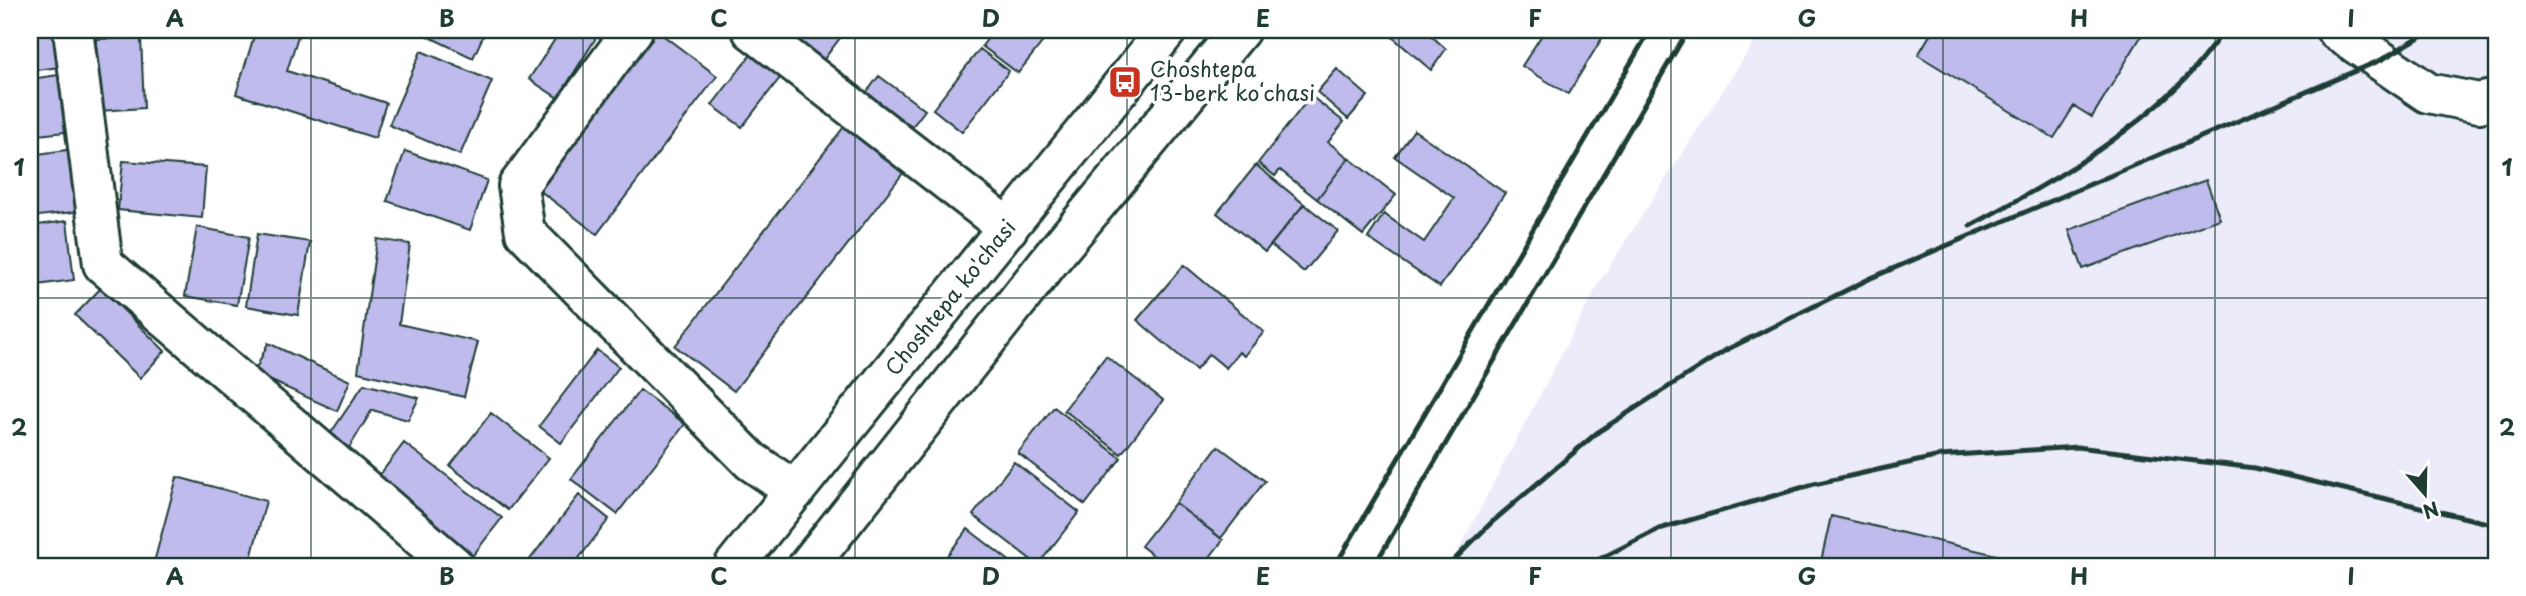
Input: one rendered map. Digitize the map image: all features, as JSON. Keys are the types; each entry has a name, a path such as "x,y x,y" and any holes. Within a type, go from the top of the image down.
{"street":[{"path":"73,30 103,264 454,566"},
{"path":"634,30 518,187 525,232 751,461 795,491"},
{"path":"752,30 1008,228"},
{"name":"Choshtepa ko'chasi","path":"734,566 1167,30"},
{"path":"808,566 1054,255 1240,30"},
{"path":"2336,30 2428,93 2479,103 2496,99"}],"shaded area":[{"path":"1762,30 2496,30 2496,566 1450,566 1601,279"}],"building":[{"path":"30,30 62,30 67,66 30,71"},
{"path":"256,30 300,30 287,71 386,103 375,138 236,94"},
{"path":"415,30 486,30 473,58"},
{"path":"561,30 601,30 558,98 529,79"},
{"path":"656,30 717,76 597,234 535,187"},
{"path":"783,30 846,30 815,71"},
{"path":"994,30 1052,30 1018,73 982,46"},
{"path":"1384,30 1425,30 1446,49 1431,70"},
{"path":"1545,30 1607,30 1568,94 1522,66"},
{"path":"1933,30 2145,30 2092,117 2074,106 2054,138 1918,55"},
{"path":"141,37 144,108 99,111 96,39"},
{"path":"980,49 1009,71 962,132 933,109"},
{"path":"421,51 492,81 460,155 389,125"},
{"path":"753,52 783,74 742,127 712,105"},
{"path":"1337,69 1368,96 1348,119 1317,92"},
{"path":"66,74 73,131 30,136 30,79"},
{"path":"879,76 925,110 905,136 860,101"},
{"path":"1311,96 1344,122 1328,142 1349,158 1317,199 1280,170 1275,176 1258,163"},
{"path":"847,123 907,168 734,391 675,346"},
{"path":"1414,130 1505,193 1440,287 1368,238 1384,214 1424,242 1454,198 1395,157"},
{"path":"74,149 82,211 30,217 30,155"},
{"path":"405,151 487,180 470,230 387,201"},
{"path":"1349,158 1396,195 1363,235 1317,199"},
{"path":"123,161 206,167 202,218 118,210"},
{"path":"1256,165 1304,204 1265,252 1217,213"},
{"path":"2206,180 2220,219 2083,269 2069,230"},
{"path":"1304,204 1338,231 1304,272 1271,245"},
{"path":"67,221 74,280 30,286 30,226"},
{"path":"197,227 249,237 237,305 185,296"},
{"path":"257,234 310,242 298,315 246,306"},
{"path":"377,239 410,244 399,324 478,342 464,397 358,372"},
{"path":"1184,265 1264,332 1244,356 1239,352 1226,368 1209,354 1196,370 1137,320"},
{"path":"101,288 165,351 140,378 75,315"},
{"path":"268,343 350,381 337,411 254,373"},
{"path":"597,350 619,367 561,443 539,426"},
{"path":"1106,356 1163,400 1121,454 1064,410"},
{"path":"364,384 419,398 408,420 372,410 343,458 324,443"},
{"path":"640,390 685,424 617,514 571,479"},
{"path":"1054,407 1121,458 1085,505 1018,453"},
{"path":"491,413 549,458 508,510 450,466"},
{"path":"404,443 502,518 470,559 372,485"},
{"path":"1218,446 1265,481 1221,538 1175,503"},
{"path":"1014,462 1079,512 1038,565 973,515"},
{"path":"177,477 266,501 249,566 153,566"},
{"path":"579,495 609,519 573,566 525,566"},
{"path":"1175,503 1223,540 1203,566 1167,566 1141,546"},
{"path":"1831,516 2043,566 1820,566"},
{"path":"968,529 1016,566 939,566"}],"railway":[{"path":"1335,566 1650,30"},
{"path":"1374,566 1688,30"},
{"path":"1970,226 2083,161 2136,123 2185,79 2225,30"},
{"path":"1448,566 1492,522 1598,432 1726,350 1871,278 2381,60 2431,30"},
{"path":"1586,566 1659,529 1814,484 1940,456 2077,447 2255,468 2496,525"}],"place":[{"name":"Choshtepa 13-berk koʻchasi","path":"1125,82"}]}
